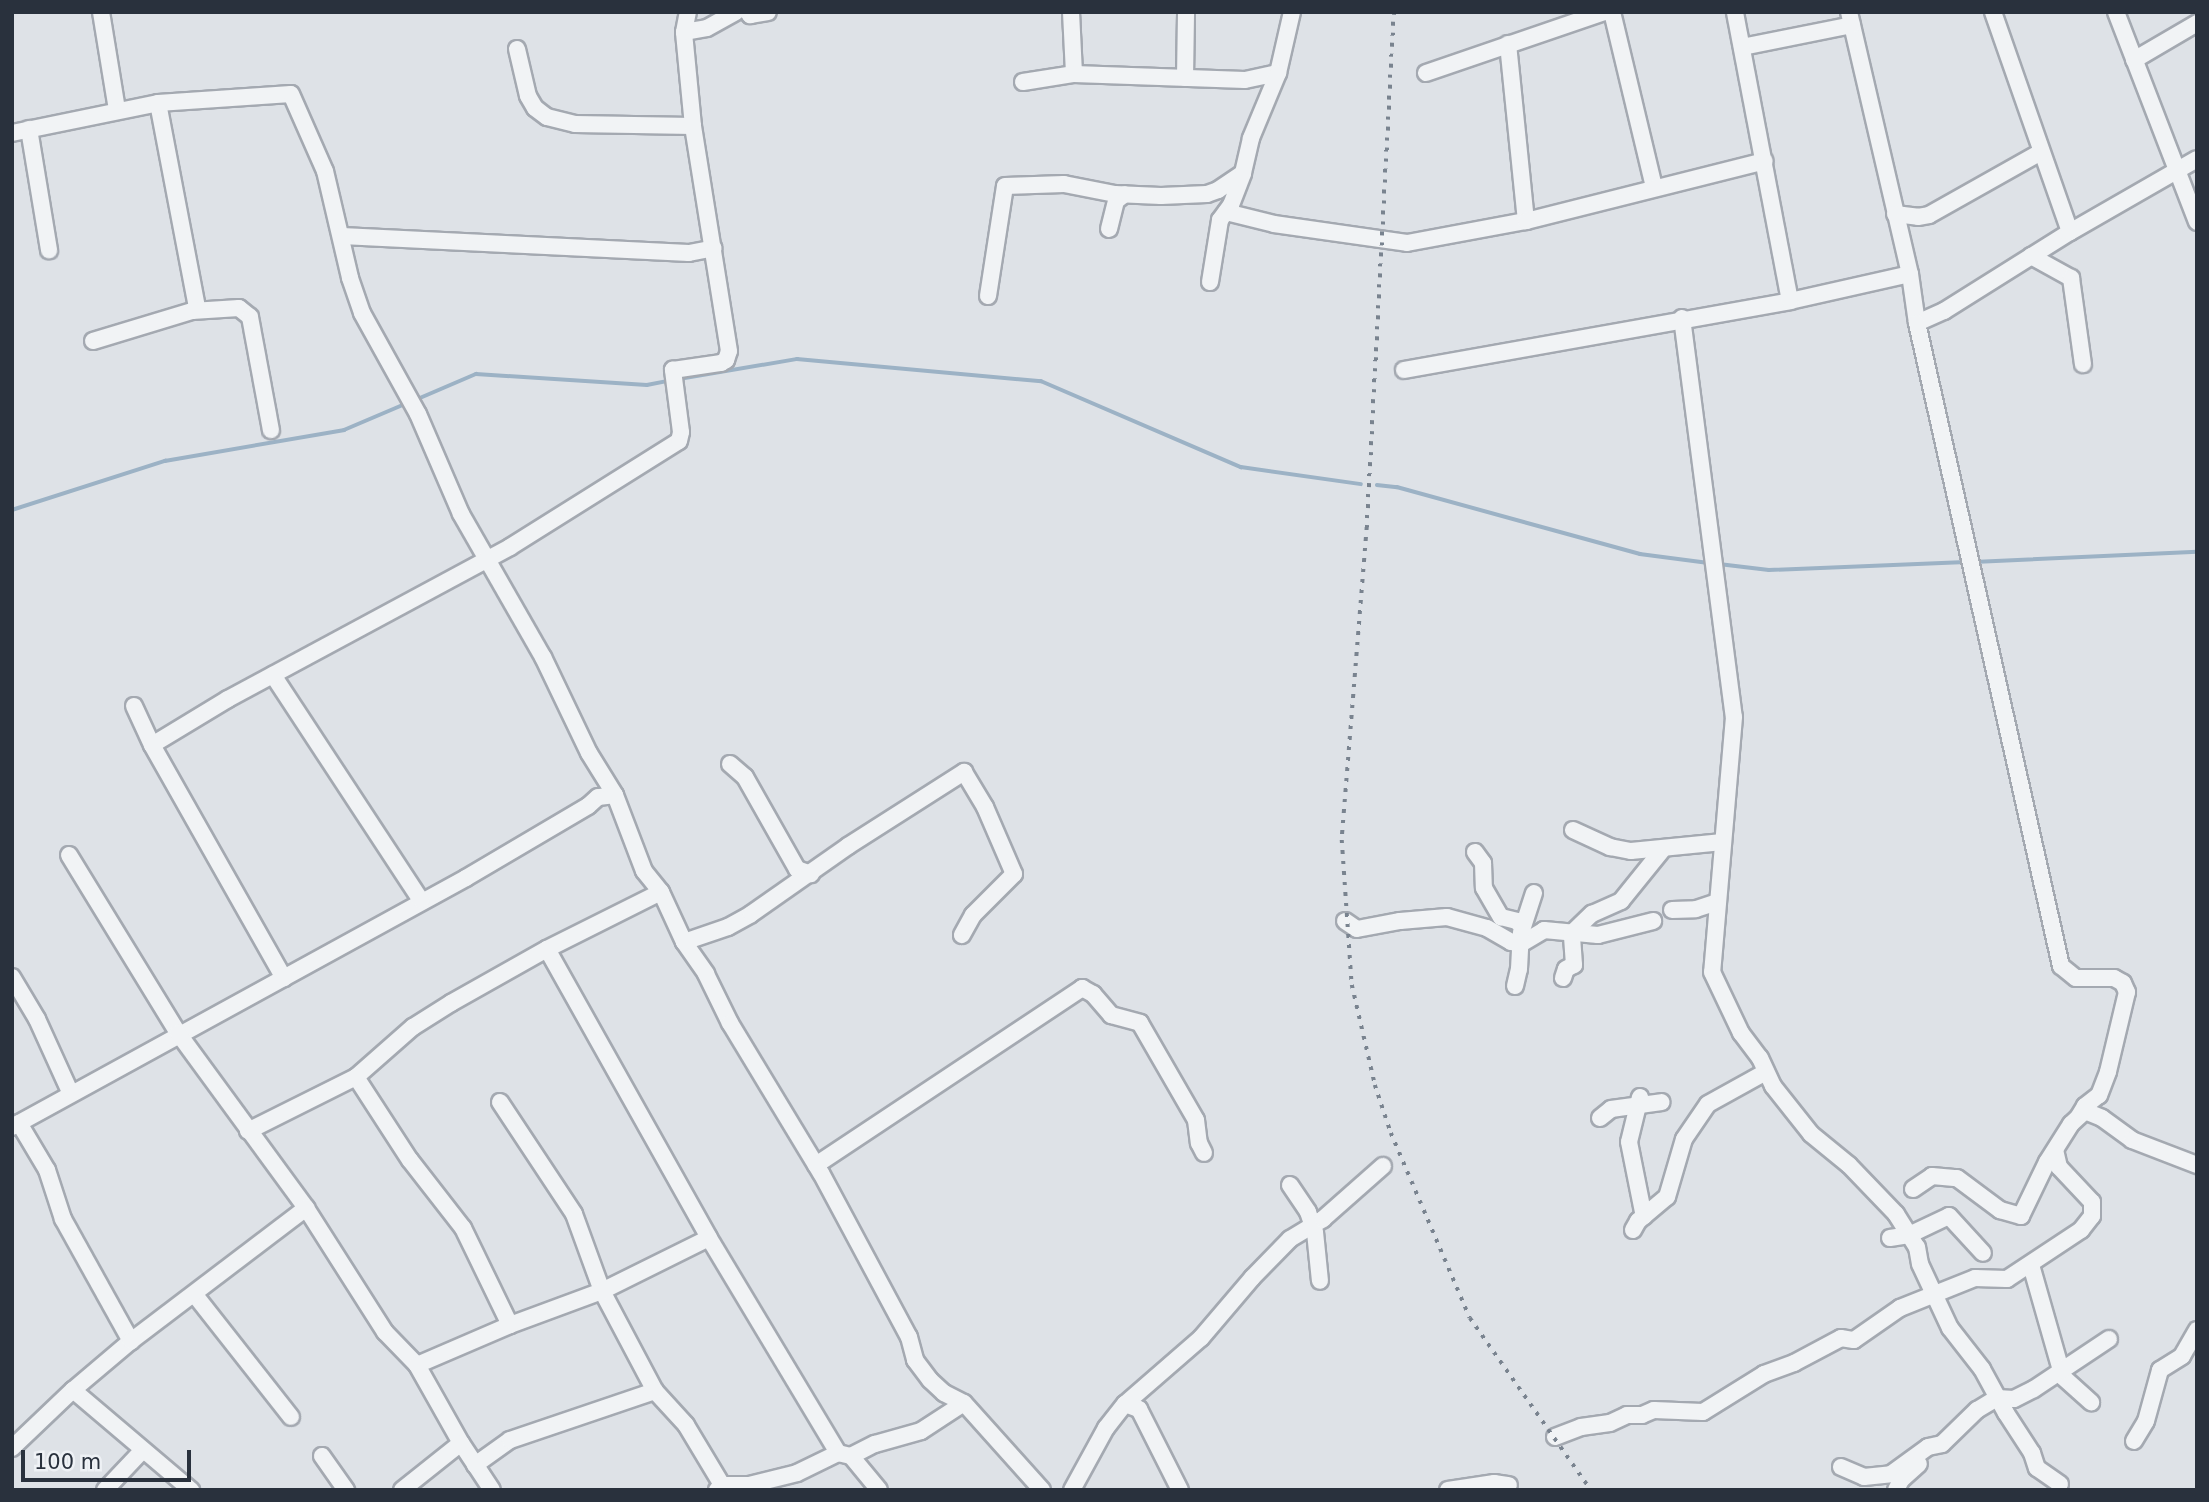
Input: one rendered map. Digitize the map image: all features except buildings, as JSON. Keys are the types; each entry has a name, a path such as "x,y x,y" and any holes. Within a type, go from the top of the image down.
{"street":[{"path":"101,12 117,110"},
{"path":"152,745 273,675 510,547 675,445 681,432 673,370 726,360 729,351 693,127 684,32 688,12"},
{"path":"684,32 707,28 736,12"},
{"path":"748,12 750,15 768,12"},
{"path":"1072,12 1074,74"},
{"path":"1185,78 1186,12"},
{"path":"1210,282 1220,220 1243,173 1251,138 1278,73 1292,12"},
{"path":"1426,73 1604,12"},
{"path":"1612,12 1654,187"},
{"path":"1735,12 1790,300"},
{"path":"1993,12 2070,232"},
{"path":"2116,12 2197,222"},
{"path":"1742,47 1850,19 1910,274 1917,323 2061,966 2076,978 2114,978 2123,983 2127,992 2108,1072 2099,1095 2085,1106 2055,1150 2021,1216 2000,1210 1957,1178 1932,1176 1913,1189"},
{"path":"2134,60 2197,23"},
{"path":"1508,44 1526,221"},
{"path":"517,49 528,96 535,108 547,117 575,124 693,127"},
{"path":"1023,82 1074,74 1245,80 1278,73"},
{"path":"12,133 158,103 288,92 311,134 325,171 350,278 362,313 418,414 449,489 543,657 589,752 615,795 644,872 662,892 684,942 706,974 730,1023 816,1165 909,1337 915,1360 944,1393 964,1403 1042,1490"},
{"path":"158,103 195,295 197,308 192,311"},
{"path":"29,129 49,250"},
{"path":"1895,214 1918,217 1929,215 2041,152"},
{"path":"1917,323 1944,311 2070,232 2197,159"},
{"path":"1226,212 1274,224 1407,243 1526,221 1765,161"},
{"path":"988,296 1005,186 1064,184 1125,194 1207,194 1243,173"},
{"path":"1109,229 1116,201 1125,194"},
{"path":"342,236 689,253 714,248"},
{"path":"2031,256 2071,278 2083,364"},
{"path":"1404,369 1790,300 1910,274"},
{"path":"93,341 192,311 239,308 250,317 271,430"},
{"path":"1682,318 1734,717 1712,972 1741,1033 1773,1086 1811,1134 1862,1177 1896,1214 1917,1247 1920,1264 1950,1328 1982,1369 2032,1453 2037,1468 2060,1484"},
{"path":"273,675 421,900"},
{"path":"134,706 152,745 284,978"},
{"path":"730,764 745,777 797,869 811,874"},
{"path":"684,942 728,927 964,772 985,807 1014,874 973,915 962,935"},
{"path":"131,1341 63,1219 47,1170 16,1125 506,855 588,806 598,797 615,795"},
{"path":"1573,830 1610,847 1631,851 1723,842"},
{"path":"1572,933 1592,915 1620,901 1663,849"},
{"path":"1475,852 1483,863 1484,888 1502,917 1517,921 1522,927"},
{"path":"69,855 178,1034 306,1208 385,1332 417,1365 461,1443 492,1490"},
{"path":"248,1131 356,1077 413,1027 547,949 662,892"},
{"path":"1515,986 1522,927 1534,893"},
{"path":"1672,910 1696,909 1718,902"},
{"path":"1345,921 1357,929 1420,918 1447,917 1487,928 1511,942 1521,944 1544,930 1613,933 1653,921"},
{"path":"1563,978 1566,969 1574,965 1572,933"},
{"path":"547,949 709,1238 844,1455 879,1490"},
{"path":"12,977 37,1019 71,1094"},
{"path":"816,1165 1082,988 1093,995 1111,1015 1140,1023 1196,1121 1199,1143 1204,1153"},
{"path":"1638,1102 1629,1142 1638,1223 1667,1197 1680,1147 1708,1104 1766,1072"},
{"path":"356,1077 410,1160 463,1228 510,1325"},
{"path":"500,1102 574,1214 602,1291 656,1391 686,1425 719,1488 788,1483 797,1473 875,1444 921,1431 964,1403"},
{"path":"1600,1118 1611,1109 1638,1102 1662,1102"},
{"path":"2079,1116 2088,1111 2132,1140 2197,1166"},
{"path":"1555,1437 1581,1427 1609,1423 1628,1415 1642,1415 1654,1410 1703,1412 1764,1374 1794,1363 1841,1338 1854,1340 1889,1314 1975,1278 2007,1279 2081,1230 2092,1216 2092,1202 2059,1167 2055,1150"},
{"path":"1072,1490 1106,1428 1125,1404 1201,1338 1252,1278 1290,1239 1312,1225 1383,1166"},
{"path":"1290,1185 1308,1212 1320,1281"},
{"path":"12,1448 73,1390 131,1341 195,1295 306,1208"},
{"path":"1890,1238 1909,1235 1949,1216 1983,1253"},
{"path":"417,1365 510,1325 602,1291 709,1238"},
{"path":"2031,1265 2063,1377 2091,1402"},
{"path":"195,1295 291,1417"},
{"path":"2134,1441 2146,1421 2160,1370 2182,1356 2197,1330"},
{"path":"1896,1490 1901,1480 1977,1410 1997,1398 2014,1399 2109,1339"},
{"path":"73,1390 191,1490"},
{"path":"475,1465 510,1440 656,1391"},
{"path":"1125,1404 1139,1409 1180,1490"},
{"path":"402,1490 461,1443"},
{"path":"1841,1467 1864,1477 1878,1478 1891,1474 1928,1447 1941,1444"},
{"path":"105,1490 142,1451"},
{"path":"322,1456 346,1490"},
{"path":"1448,1490 1494,1483 1509,1485"}],"waterway":[{"path":"679,379 797,359 1041,381 1241,467 1361,484"},
{"path":"420,398 476,374 647,385 668,381"},
{"path":"12,510 165,461 344,430 403,405"},
{"path":"1377,485 1397,487 1640,554 1708,563"},
{"path":"1974,562 2197,552"},
{"path":"1719,564 1769,570 1966,562"}],"railway":[{"path":"1394,12 1367,527 1342,840 1352,985 1375,1085 1391,1133 1470,1318 1591,1490"}]}
